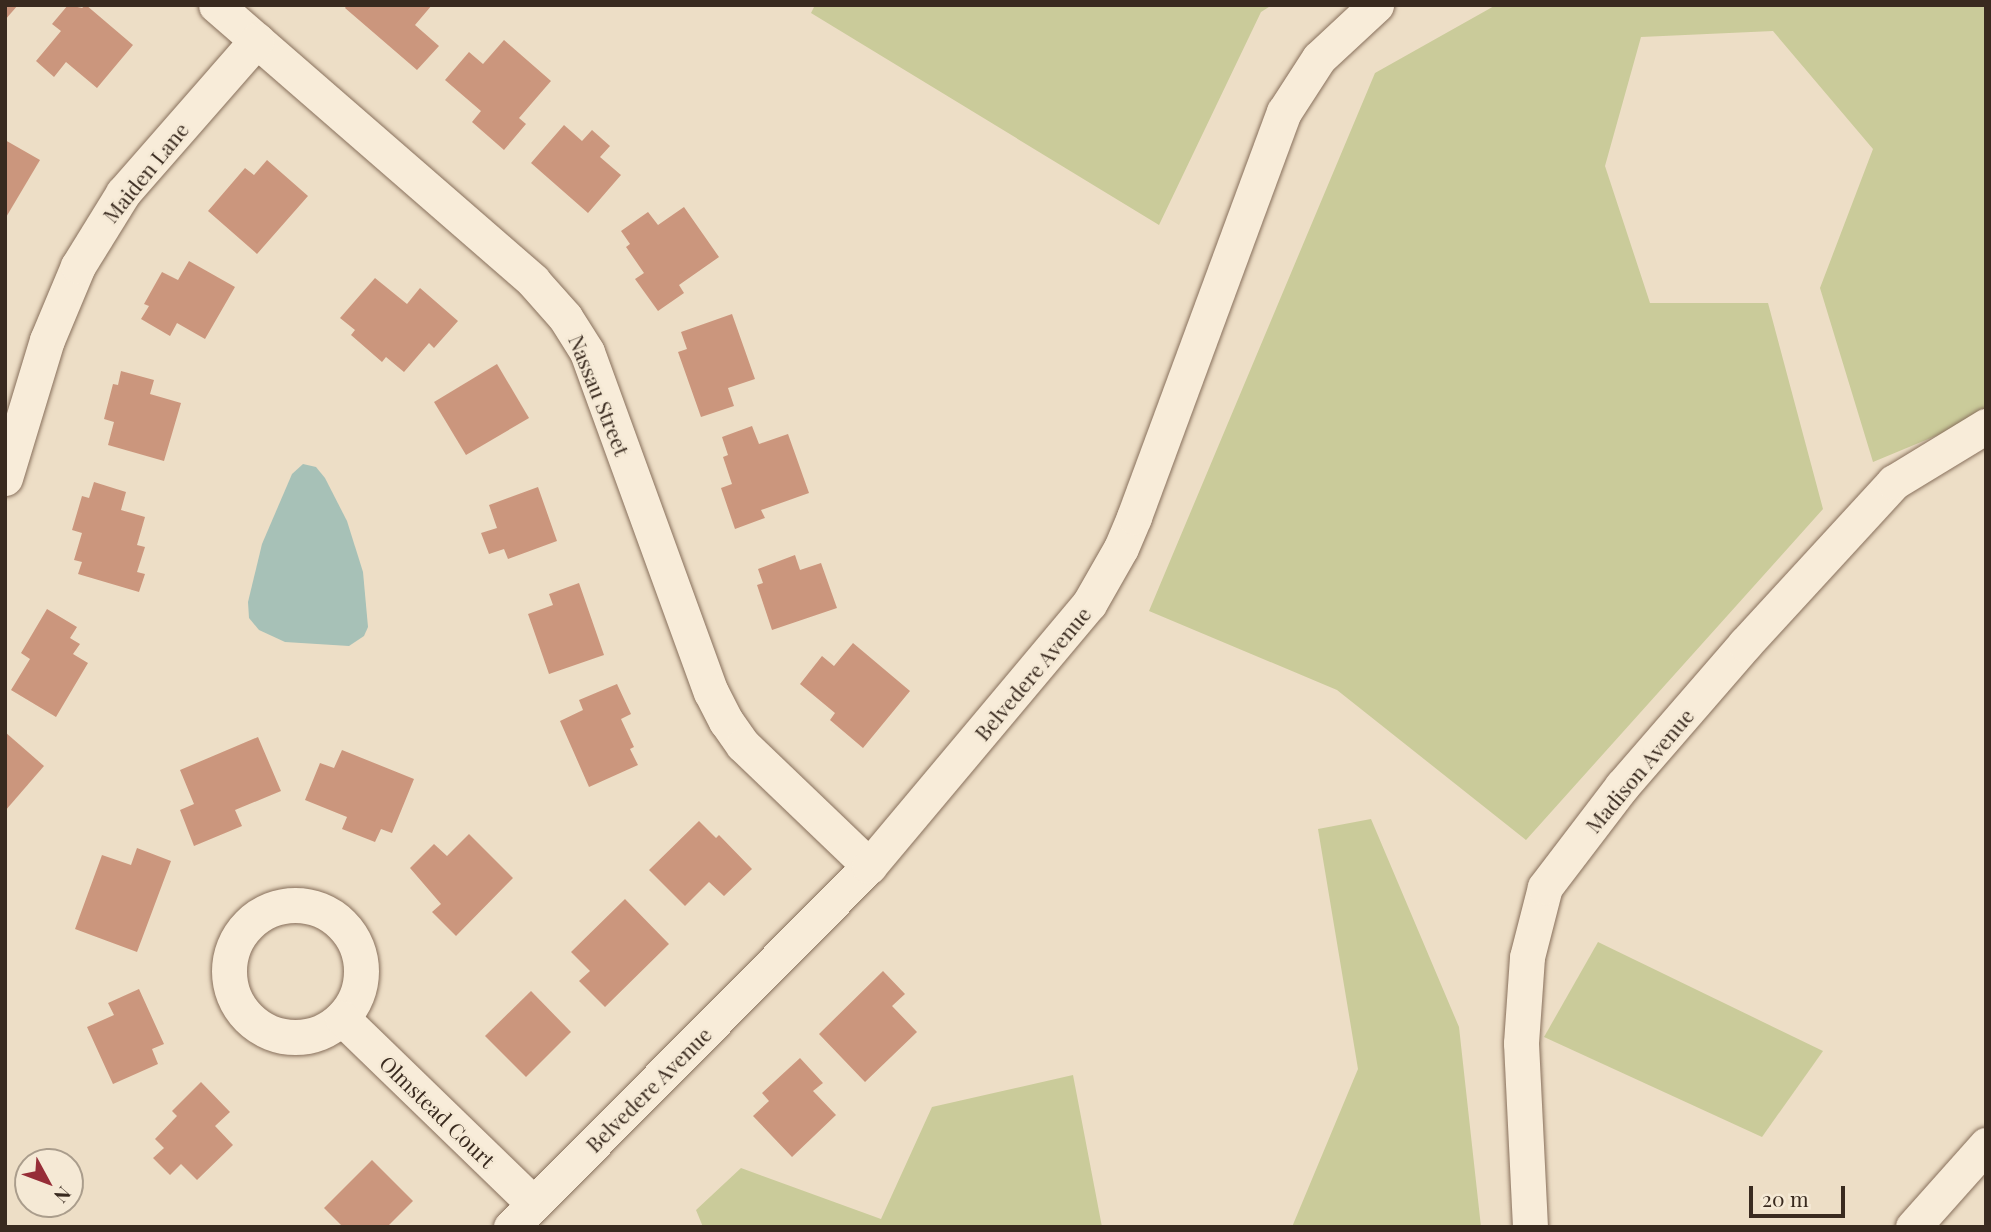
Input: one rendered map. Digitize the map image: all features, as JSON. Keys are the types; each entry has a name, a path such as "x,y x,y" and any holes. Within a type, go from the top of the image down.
{"street":[{"name":"Nassau Street","path":"216,5 533,281 565,317 587,352 711,692 726,721 743,745 869,866"},
{"name":"Belvedere Avenue","path":"522,1215 869,866 1071,629 1106,578 1134,517 1284,112 1319,58 1341,34 1376,5"},
{"name":"Maiden Lane","path":"5,478 47,340 78,265 123,194 257,40"},
{"name":"Madison Avenue","path":"1530,1227 1521,1043 1527,957 1545,887 1639,766 1745,644 1895,482 1986,426"},
{"name":"Olmstead Court","path":"342,1018 522,1215"},
{"path":"1913,1227 1986,1145"}],"green space":[{"path":"815,5 1272,5 1261,12 1159,225 811,13"},
{"path":"1496,5 1986,5 1986,415 1873,462 1820,288 1873,149 1773,31 1641,37 1605,166 1650,303 1768,303 1823,509 1526,840 1337,690 1149,611 1375,73"},
{"path":"1371,819 1459,1027 1481,1227 1292,1227 1358,1069 1318,829"},
{"path":"1598,942 1823,1051 1762,1137 1544,1037"},
{"path":"1073,1075 1102,1227 703,1227 696,1210 741,1168 881,1219 932,1107"}],"shaded area":[{"path":"303,464 316,467 325,478 347,521 363,572 368,627 364,636 349,646 285,642 259,630 249,618 248,602 262,544 292,474"}],"building":[{"path":"5,5 18,5 5,20"},
{"path":"68,5 82,8 86,5 133,45 97,88 66,62 54,77 36,61 61,31 52,24"},
{"path":"347,5 432,5 415,25 439,46 417,70 345,8"},
{"path":"504,40 551,81 519,118 526,124 504,150 472,122 481,111 445,80 469,52 483,64"},
{"path":"564,125 582,141 592,130 610,146 600,157 621,175 588,213 531,163"},
{"path":"5,140 40,160 5,219"},
{"path":"267,160 308,196 257,254 208,211 245,168 254,175"},
{"path":"684,207 719,257 679,285 684,293 658,311 635,279 644,273 626,247 630,244 621,231 648,212 658,225"},
{"path":"189,261 235,287 205,339 177,323 170,336 141,319 149,306 144,304 162,272 178,280"},
{"path":"375,278 407,304 420,288 458,321 434,348 429,343 404,372 386,357 382,362 351,335 355,330 340,318"},
{"path":"732,314 755,379 728,388 734,406 701,417 678,352 687,349 681,332"},
{"path":"497,364 529,418 466,455 434,402"},
{"path":"121,371 154,380 150,394 181,403 164,461 108,445 114,422 104,419 113,384 118,385"},
{"path":"752,426 759,444 788,434 809,493 761,510 765,518 735,529 721,488 732,484 723,457 728,455 722,437"},
{"path":"94,482 126,492 121,510 145,517 137,545 145,547 137,572 145,574 139,592 78,574 82,562 74,560 82,533 72,530 82,496 89,498"},
{"path":"538,487 557,541 508,559 504,549 489,554 481,533 497,528 489,505"},
{"path":"795,555 800,570 821,563 837,608 772,630 757,585 763,583 758,569"},
{"path":"579,583 604,655 549,674 528,614 553,605 549,594"},
{"path":"47,609 77,627 70,638 80,644 73,654 88,663 56,717 11,690 30,659 21,653"},
{"path":"853,643 910,691 863,748 830,720 835,713 800,684 822,656 834,666"},
{"path":"617,684 631,714 621,719 634,747 630,749 638,765 589,787 560,721 583,710 579,700"},
{"path":"5,732 44,766 5,811"},
{"path":"258,737 281,791 235,810 242,826 194,846 180,810 194,804 180,770"},
{"path":"342,750 414,779 392,833 381,829 375,842 342,829 347,817 305,800 320,763 334,768"},
{"path":"699,821 716,838 719,835 752,869 724,896 709,882 685,906 649,870"},
{"path":"469,834 513,878 456,936 432,912 441,904 410,868 434,844 447,856"},
{"path":"137,848 171,861 137,952 75,929 102,855 131,865"},
{"path":"625,899 669,944 605,1007 579,981 590,971 571,952"},
{"path":"883,971 905,994 892,1006 917,1032 865,1082 819,1034"},
{"path":"139,989 164,1044 152,1049 158,1064 113,1084 87,1027 114,1015 108,1003"},
{"path":"531,991 571,1032 526,1077 485,1036"},
{"path":"800,1058 823,1083 813,1091 836,1115 792,1157 753,1116 769,1101 762,1093"},
{"path":"201,1082 230,1112 215,1126 233,1145 197,1180 181,1164 170,1175 153,1158 164,1148 155,1139 177,1116 172,1111"},
{"path":"372,1160 413,1201 387,1227 343,1227 324,1208"}]}
